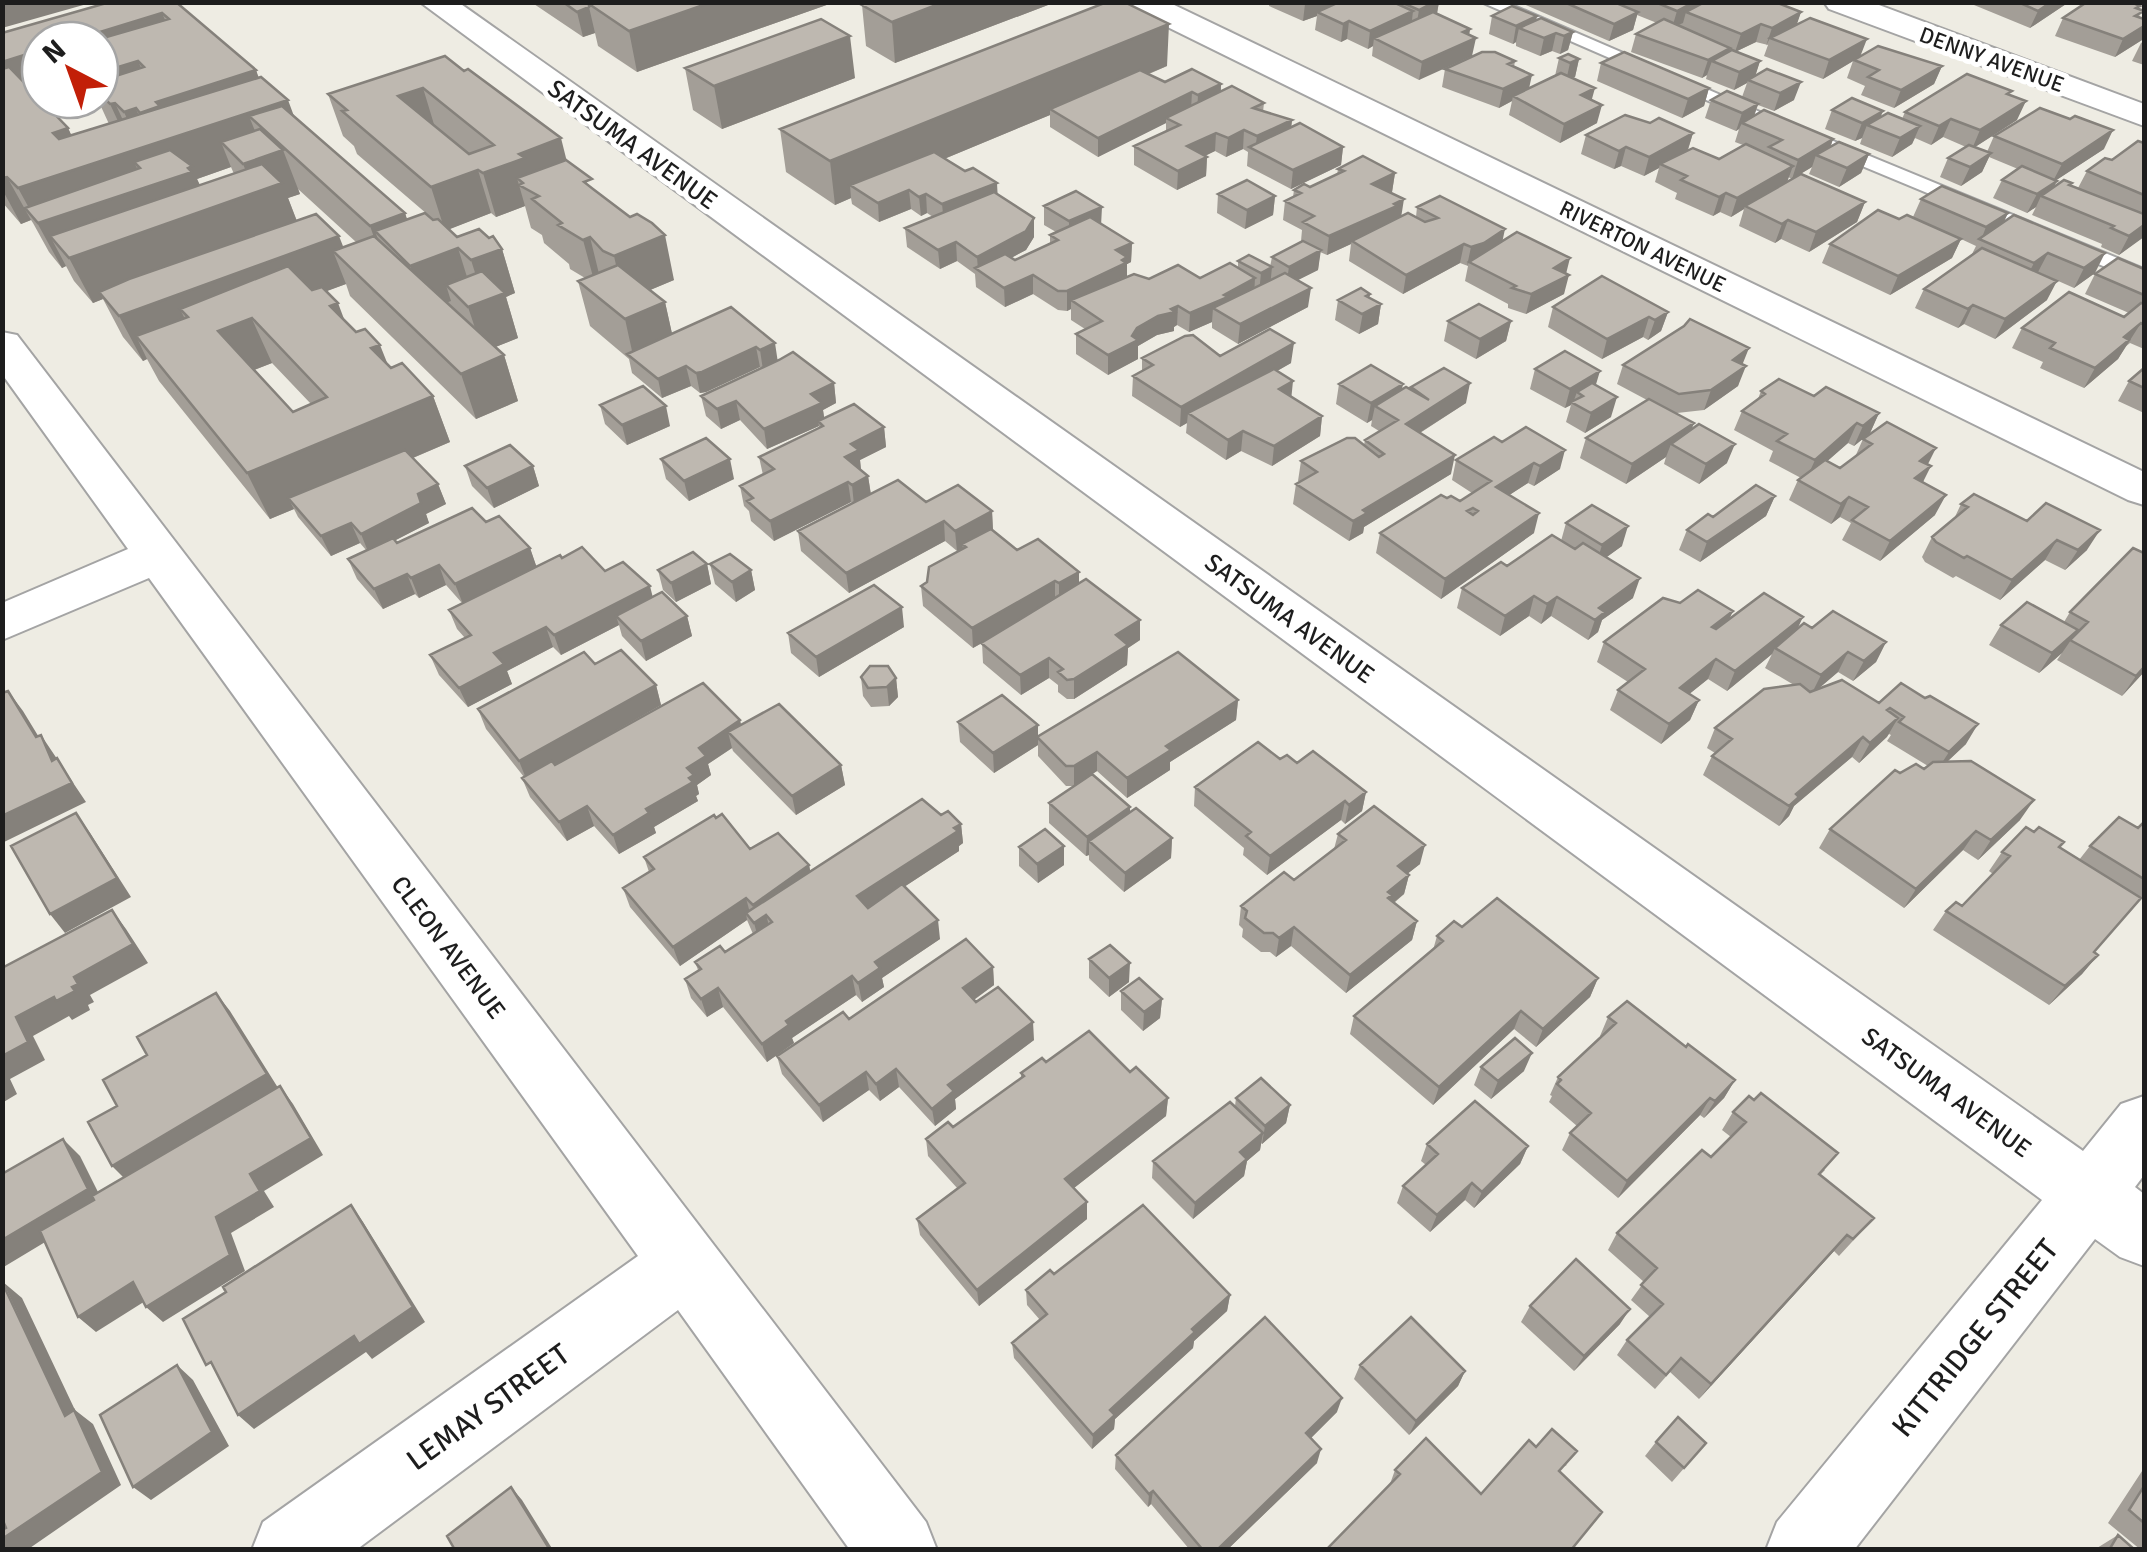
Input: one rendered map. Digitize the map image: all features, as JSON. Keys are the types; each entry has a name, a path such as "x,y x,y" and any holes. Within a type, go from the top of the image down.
{"street":[{"name":"SATSUMA AVENUE","path":"436,2 2117,1215"},
{"name":"RIVERTON AVENUE","path":"1142,2 2144,490"},
{"name":"DENNY AVENUE","path":"1840,2 2144,116"},
{"name":"CLEON AVENUE","path":"2,344 898,1550"},
{"path":"2,623 158,555"},
{"name":"KITTRIDGE STREET","path":"1805,1550 2117,1215 2144,1125"},
{"name":"LEMAY STREET","path":"291,1550 684,1264"}],"lane":[{"path":"1488,2 2144,278"}],"building":[{"path":"110,2 176,2 256,70 156,102 160,106 140,113 136,108 124,112 120,108 120,75 144,67 138,61 120,66 120,33 169,19 162,13 120,26 120,20 47,20"},
{"path":"563,2 595,2 577,12"},
{"path":"712,2 629,31 589,4"},
{"path":"944,2 892,22 862,5"},
{"path":"1107,2 1124,2 1169,24 830,161 780,129"},
{"path":"1339,2 1393,2 1413,11 1370,31 1317,12"},
{"path":"1434,2 1419,10 1405,4"},
{"path":"1564,2 1614,2 1638,12 1614,24"},
{"path":"1655,2 1694,2 1677,11"},
{"path":"1705,2 1775,2 1801,12 1772,28 1761,24 1741,34 1686,12"},
{"path":"2018,2 2051,2 2038,11"},
{"path":"2087,2 2131,2 2144,11 2135,16 2144,19 2144,26 2123,39 2063,18"},
{"path":"1512,6 1537,16 1516,26 1492,16"},
{"path":"1433,12 1470,29 1463,32 1476,38 1422,62 1374,38"},
{"path":"1541,18 1573,32 1544,38 1519,28"},
{"path":"1810,18 1867,39 1829,60 1770,38"},
{"path":"821,19 850,36 714,86 685,68"},
{"path":"1664,19 1730,48 1708,60 1636,34"},
{"path":"20,28 20,56 2,62 2,33"},
{"path":"1878,46 1942,66 1901,90 1868,77 1879,70 1854,60"},
{"path":"1732,50 1760,61 1739,72 1712,61"},
{"path":"1482,52 1495,52 1515,61 1508,64 1532,75 1503,89 1445,69"},
{"path":"1624,52 1709,88 1688,99 1601,63"},
{"path":"1568,54 1579,59 1570,63 1559,58"},
{"path":"445,56 561,138 519,154 525,158 431,187 342,111 347,110 328,94","holes":["423,88 494,145 469,154 398,96"]},
{"path":"9,67 20,78 20,120 60,120 68,128 53,133 59,139 261,77 288,100 18,188 7,177 2,178 2,69"},
{"path":"1192,69 1221,84 1198,95 1192,92 1098,138 1050,109 1140,70 1165,82"},
{"path":"1767,69 1801,82 1780,93 1748,80"},
{"path":"1561,73 1595,88 1581,95 1602,105 1564,124 1513,96"},
{"path":"1967,74 2012,91 2007,94 2026,101 1980,130 1951,119 1939,126 1905,112"},
{"path":"1232,86 1264,103 1253,108 1292,120 1257,136 1244,130 1228,138 1216,133 1187,146 1207,157 1178,171 1134,146 1180,125 1166,118"},
{"path":"1727,91 1758,104 1742,113 1711,100"},
{"path":"1852,98 1883,111 1862,123 1832,110"},
{"path":"282,106 405,213 370,226 249,116"},
{"path":"2040,108 2113,130 2062,164 1994,136"},
{"path":"1764,110 1833,139 1798,160 1769,147 1782,140 1742,123"},
{"path":"1888,113 1920,126 1900,138 1867,125"},
{"path":"1625,115 1650,123 1659,118 1693,133 1649,157 1626,147 1619,151 1586,135"},
{"path":"1300,123 1343,147 1293,170 1249,147"},
{"path":"260,129 283,150 243,164 221,142"},
{"path":"2138,141 2144,143 2144,195 2087,171 2105,158 2112,160"},
{"path":"1839,142 1869,154 1847,168 1816,155"},
{"path":"1746,144 1793,166 1737,198 1726,193 1719,197 1681,180 1687,176 1660,164 1693,148 1719,159"},
{"path":"1969,145 1991,153 1970,167 1948,158"},
{"path":"170,150 192,166 188,168 192,172 38,223 25,208 140,168 134,162"},
{"path":"934,152 965,171 973,168 997,183 942,204 909,190 878,203 850,185"},
{"path":"1363,156 1395,173 1372,184 1404,199 1394,204 1397,206 1329,236 1303,222 1314,216 1285,201 1301,193 1294,190 1304,184 1310,187 1344,171 1338,169"},
{"path":"566,160 592,179 584,182 593,189 630,217 637,214 665,235 614,256 590,237 583,240 558,225 562,223 532,199 539,196 519,185 523,183 517,178"},
{"path":"262,164 282,183 69,258 50,236"},
{"path":"2022,166 2057,181 2037,194 2002,180"},
{"path":"1801,174 1865,202 1816,232 1788,220 1782,224 1745,206"},
{"path":"1247,180 1275,196 1247,210 1218,194"},
{"path":"2064,180 2144,214 2144,225 2129,236 2041,196"},
{"path":"1942,186 2008,213 1986,227 1921,199"},
{"path":"1076,191 1102,207 1069,221 1044,206"},
{"path":"994,192 1034,218 1026,231 977,257 956,242 938,250 905,228"},
{"path":"1440,196 1505,229 1484,243 1471,247 1464,244 1406,275 1352,241 1408,213 1425,222 1438,218 1417,207"},
{"path":"1878,210 1899,219 1907,215 1961,239 1898,276 1830,244"},
{"path":"425,213 457,237 479,229 489,238 493,236 502,249 471,260 458,248 410,266 375,231"},
{"path":"316,214 339,236 119,316 99,292 129,279"},
{"path":"2014,215 2105,253 2084,268 2048,253 2034,263 1979,239"},
{"path":"1090,217 1132,243 1116,250 1127,257 1122,260 1126,263 1067,291 1058,291 1033,275 1004,288 975,268 1005,254 1015,260 1058,240 1050,235"},
{"path":"1517,232 1570,258 1554,268 1569,275 1531,294 1512,288 1516,286 1469,262"},
{"path":"374,236 504,355 461,374 333,251"},
{"path":"1303,241 1321,250 1289,267 1272,257"},
{"path":"1982,248 2057,281 2005,319 1973,305 1968,309 1924,289"},
{"path":"1249,255 1272,267 1261,273 1238,261"},
{"path":"2118,258 2144,269 2144,295 2095,274"},
{"path":"1230,263 1255,278 1224,295 1228,297 1190,313 1178,306 1171,309 1175,312 1137,328 1132,336 1138,340 1108,355 1076,334 1102,321 1071,300 1134,274 1149,279 1178,265 1200,278"},
{"path":"618,265 665,302 625,319 578,281"},
{"path":"288,266 312,290 322,287 338,303 330,306 356,332 365,329 380,345 371,348 391,368 402,363 433,396 247,473 136,336 188,317 180,309","holes":["252,318 327,397 293,412 218,331"]},
{"path":"482,271 505,293 468,307 446,285"},
{"path":"1285,273 1311,288 1240,324 1213,308"},
{"path":"1602,276 1668,312 1655,320 1649,317 1607,339 1553,307"},
{"path":"1361,288 1370,294 1366,296 1381,304 1362,314 1338,300"},
{"path":"2069,292 2124,317 2144,304 2144,325 2141,323 2124,337 2129,340 2095,368 2050,348 2055,343 2022,328"},
{"path":"1479,304 1511,321 1480,339 1448,321"},
{"path":"731,307 775,343 760,350 756,347 702,372 696,373 686,366 658,379 627,354"},
{"path":"1690,319 1749,348 1733,360 1746,366 1711,390 1679,394 1623,365 1684,326"},
{"path":"1270,329 1294,343 1181,407 1133,376 1153,365 1142,358 1185,336 1193,335 1220,356"},
{"path":"1565,351 1600,371 1570,389 1535,369"},
{"path":"793,352 834,383 811,394 822,403 764,429 736,401 717,409 701,396 779,360"},
{"path":"1371,365 1403,384 1371,403 1339,384"},
{"path":"1444,368 1470,383 1406,424 1455,455 1363,510 1367,513 1353,521 1296,484 1317,472 1301,461 1347,438 1355,438 1379,457 1384,454 1365,440 1398,420 1375,406 1406,387 1429,400 1411,387"},
{"path":"2144,368 2144,388 2129,381"},
{"path":"1274,369 1293,381 1279,389 1322,416 1274,446 1243,431 1228,440 1188,413"},
{"path":"1779,379 1814,396 1826,387 1879,413 1863,426 1857,423 1815,460 1777,441 1787,434 1742,411"},
{"path":"1592,383 1617,397 1591,413 1571,402 1583,396 1577,392"},
{"path":"643,386 666,406 622,425 600,405"},
{"path":"1649,399 1694,423 1632,464 1586,438"},
{"path":"854,404 884,427 851,444 859,450 845,457 868,476 770,521 747,501 753,498 740,486 774,469 759,457 823,426 818,421"},
{"path":"1887,422 1936,448 1920,461 1931,466 1915,478 1946,495 1890,541 1852,520 1868,507 1849,497 1841,504 1798,480 1825,460 1840,468 1872,444 1863,439"},
{"path":"1699,424 1735,444 1706,464 1671,444"},
{"path":"1526,427 1565,450 1540,466 1534,463 1496,487 1539,513 1445,579 1380,533 1441,495 1460,501 1491,481 1456,460 1494,437 1502,442"},
{"path":"706,438 730,459 684,481 661,459"},
{"path":"510,445 533,466 487,488 465,466"},
{"path":"405,450 438,484 418,494 421,503 361,534 351,523 321,536 288,498"},
{"path":"898,480 926,502 958,485 992,511 955,531 944,521 846,573 798,531"},
{"path":"1756,485 1775,496 1707,542 1687,530 1708,514 1713,517"},
{"path":"1974,494 2027,521 2046,503 2100,530 2078,550 2057,540 2012,580 1967,556 1964,558 1932,537 1968,507 1961,504"},
{"path":"1592,505 1628,526 1602,545 1566,523"},
{"path":"472,508 486,522 499,516 530,548 455,584 439,565 374,589 348,559 393,538 397,543"},
{"path":"991,529 1017,550 1038,539 1079,572 1059,583 1055,581 972,628 921,586 927,582 929,567"},
{"path":"1552,535 1575,549 1583,543 1640,578 1599,608 1605,612 1595,620 1557,597 1547,604 1534,596 1505,616 1462,588 1501,562 1507,566"},
{"path":"582,547 605,571 623,562 650,586 554,635 546,627 494,653 504,664 459,688 430,655 471,635 449,610"},
{"path":"2133,548 2144,553 2144,667 2136,676 2070,640 2088,622 2070,612"},
{"path":"693,552 707,564 671,583 658,570"},
{"path":"730,554 751,570 732,582 710,564"},
{"path":"1086,579 1140,620 1116,635 1128,645 1074,679 1067,680 1058,672 1063,669 1049,658 1020,675 981,643"},
{"path":"874,585 902,607 816,657 788,633"},
{"path":"1698,590 1733,611 1712,627 1716,629 1764,593 1803,617 1735,671 1716,659 1680,688 1699,700 1669,724 1618,690 1645,669 1604,642 1663,598 1680,603"},
{"path":"662,592 687,616 641,641 616,616"},
{"path":"2027,602 2078,630 2052,653 2001,625"},
{"path":"1833,611 1886,642 1864,661 1848,652 1821,675 1775,648 1804,623 1812,628"},
{"path":"621,650 656,685 519,761 478,709 584,652 595,664"},
{"path":"1178,652 1238,700 1166,746 1171,750 1127,778 1097,752 1074,766 1066,766 1037,737"},
{"path":"870,666 888,666 896,678 887,687 868,688 861,677"},
{"path":"1842,680 1879,703 1901,683 1978,724 1949,752 1899,722 1904,717 1890,708 1887,710 1898,718 1870,743 1863,737 1796,794 1799,797 1789,806 1712,756 1732,739 1715,728 1764,689 1800,684 1810,692"},
{"path":"703,683 740,720 699,748 706,756 687,768 694,775 689,778 693,782 646,809 649,813 613,835 587,806 559,822 522,778 552,761 555,765"},
{"path":"8,691 36,737 41,735 52,761 57,758 72,783 2,816 2,693"},
{"path":"1002,695 1038,725 993,753 958,722"},
{"path":"779,704 841,765 792,796 728,732"},
{"path":"1258,742 1280,759 1287,755 1297,763 1313,751 1366,792 1349,805 1345,801 1270,856 1246,836 1251,832 1195,787"},
{"path":"1971,761 2034,800 1991,840 1976,831 1916,889 1830,829 1895,770 1900,773 1916,764 1924,769 1933,762"},
{"path":"1092,774 1130,807 1087,837 1049,803"},
{"path":"922,799 941,815 948,811 961,824 954,828 958,831 857,896 868,908 902,884 938,920 875,962 880,968 858,983 852,976 786,1021 789,1025 762,1044 718,988 701,999 685,979 701,969 695,962 720,946 725,952 772,922 766,915 754,923 746,913"},
{"path":"1374,806 1425,845 1398,866 1409,875 1388,892 1392,895 1388,898 1417,921 1350,975 1294,927 1279,938 1264,933 1245,918 1247,911 1241,906 1284,872 1294,880 1346,840 1338,834"},
{"path":"1136,808 1172,838 1125,873 1089,841"},
{"path":"76,813 117,878 50,914 11,846"},
{"path":"722,814 750,849 778,833 809,865 753,905 746,898 673,947 623,888 654,869 644,857"},
{"path":"2119,817 2138,828 2144,822 2144,879 2090,846"},
{"path":"2026,827 2034,832 2039,827 2064,842 2059,847 2141,898 2094,952 2098,955 2065,986 1946,911 1956,902 1962,906 2010,856 2002,852"},
{"path":"1045,829 1064,846 1037,864 1019,847"},
{"path":"1497,898 1598,978 1543,1029 1521,1011 1439,1087 1354,1016 1443,941 1437,936 1454,921 1462,927"},
{"path":"112,910 133,944 74,977 78,984 72,987 75,991 16,1017 28,1042 2,1056 2,968"},
{"path":"966,939 993,967 963,988 976,1002 998,987 1033,1022 948,1085 954,1091 932,1109 896,1069 876,1084 866,1072 819,1105 777,1056 843,1012 849,1019"},
{"path":"1110,945 1130,963 1109,978 1089,959"},
{"path":"1139,978 1162,999 1144,1012 1121,991"},
{"path":"216,993 267,1074 112,1166 88,1122 117,1106 103,1080 147,1055 137,1037"},
{"path":"1627,1001 1735,1080 1715,1101 1710,1098 1627,1181 1570,1133 1591,1113 1557,1084 1561,1080 1558,1077 1616,1023 1608,1017"},
{"path":"1089,1031 1130,1072 1136,1067 1168,1098 1065,1179 1087,1202 977,1290 917,1219 965,1183 926,1139 948,1122 953,1127 1024,1076 1021,1073 1042,1058 1046,1062"},
{"path":"1515,1038 1532,1053 1498,1081 1481,1067"},
{"path":"1261,1078 1290,1105 1265,1126 1236,1098"},
{"path":"280,1086 311,1138 250,1174 260,1191 216,1217 230,1255 146,1307 133,1282 78,1317 40,1231 94,1200 92,1196"},
{"path":"1761,1093 1838,1153 1819,1174 1874,1218 1853,1239 1847,1235 1711,1384 1681,1358 1666,1375 1627,1340 1663,1304 1641,1285 1657,1268 1617,1233 1702,1150 1711,1157 1746,1122 1733,1112 1749,1096 1754,1100"},
{"path":"1475,1101 1528,1146 1482,1192 1472,1183 1437,1215 1403,1186 1438,1154 1427,1144"},
{"path":"1230,1102 1263,1133 1240,1152 1247,1159 1195,1203 1153,1161"},
{"path":"63,1139 88,1189 2,1240 2,1174"},
{"path":"351,1205 413,1307 359,1344 354,1336 238,1415 183,1319 226,1292 223,1287"},
{"path":"1143,1205 1230,1295 1110,1410 1115,1415 1093,1435 1012,1343 1047,1314 1026,1290 1050,1270 1054,1274"},
{"path":"1576,1259 1630,1309 1584,1356 1530,1306"},
{"path":"2,1282 65,1416 74,1410 102,1472 2,1539 2,1530 6,1528 2,1518"},
{"path":"1265,1317 1342,1398 1306,1433 1321,1449 1217,1550 1203,1550 1116,1455"},
{"path":"1411,1317 1465,1371 1416,1421 1360,1365"},
{"path":"177,1365 212,1432 133,1487 100,1415"},
{"path":"1678,1417 1706,1443 1684,1468 1656,1442"},
{"path":"1552,1429 1577,1451 1559,1471 1602,1512 1571,1550 1326,1550 1400,1474 1395,1470 1426,1438 1481,1494 1529,1440 1536,1447"},
{"path":"2144,1486 2144,1523 2129,1510"},
{"path":"511,1487 550,1550 455,1550 447,1536"},
{"path":"2118,1535 2135,1550 2109,1550"}]}
